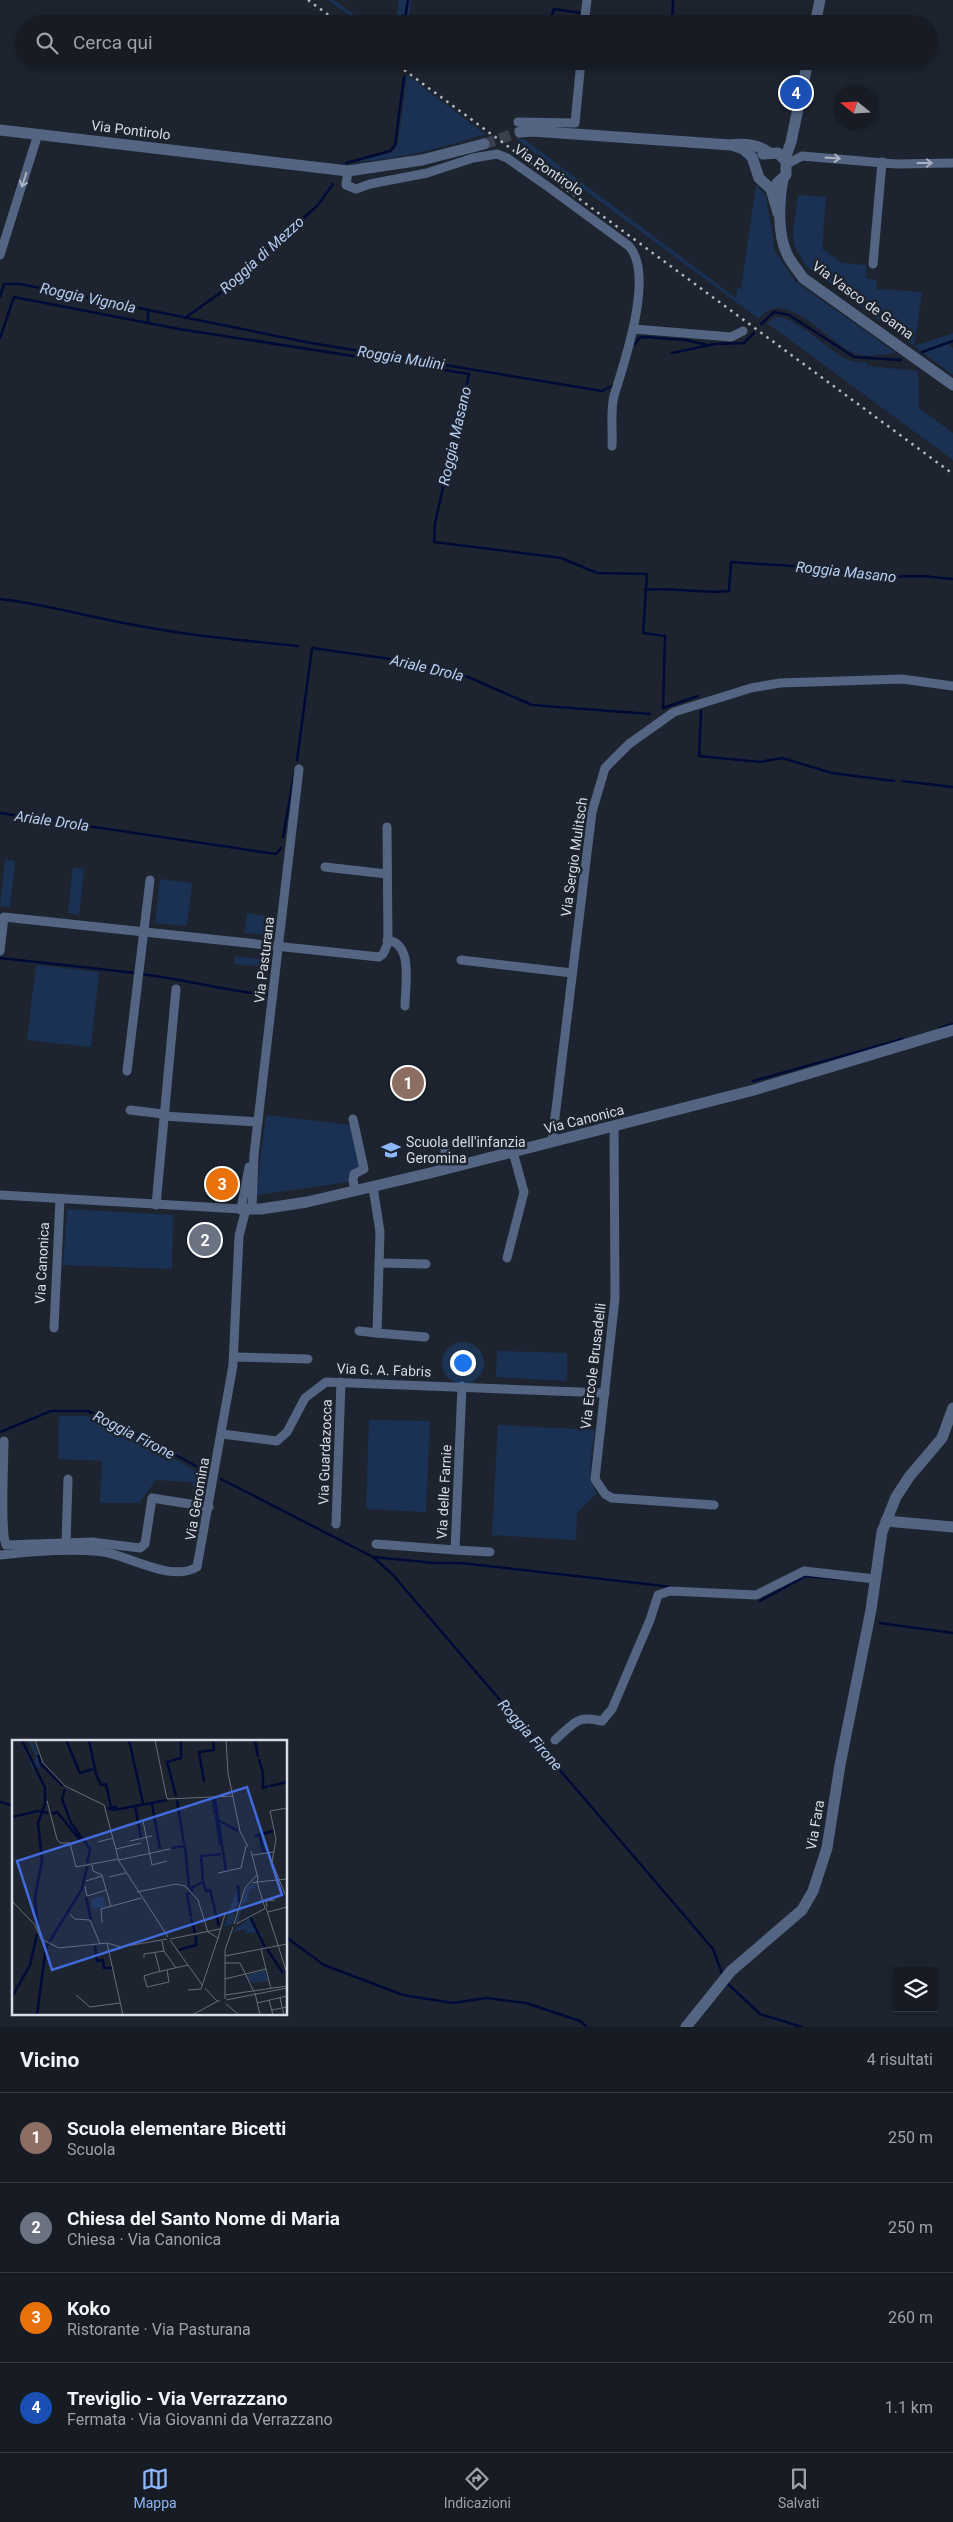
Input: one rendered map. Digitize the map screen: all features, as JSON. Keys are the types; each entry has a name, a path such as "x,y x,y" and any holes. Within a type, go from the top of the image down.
{"street":[{"path":"585,15 586,0"},
{"path":"817,15 820,0"},
{"path":"519,127 575,123 580,70"},
{"path":"797,116 788,139 780,148 760,158 756,173 763,181 773,184 783,179 788,170 786,162 797,116 806,70"},
{"name":"Via Pontirolo","path":"519,127 532,131 754,145 770,152"},
{"name":"Via Pontirolo","path":"0,130 348,171 422,160 484,144"},
{"path":"0,254 38,134"},
{"name":"Via Pontirolo","path":"731,145 742,149 752,157 756,168"},
{"path":"770,152 786,162"},
{"name":"Via Pontirolo","path":"348,171 346,185 356,189 370,184 427,173 473,158 497,154 507,158 597,222 634,252 638,275 634,329 614,397 612,446"},
{"path":"786,162 802,156 882,162 953,164"},
{"path":"873,264 882,162"},
{"name":"Via Vasco de Gama","path":"783,179 782,241 787,255 803,278 953,385"},
{"name":"Via Vasco de Gama","path":"763,181 771,189 781,222"},
{"path":"634,329 731,337 744,331"},
{"name":"Via Sergio Mulitsch","path":"552,1142 592,812 605,768 629,744 674,712 751,688 770,684 902,679 953,686"},
{"name":"Via Pasturana","path":"243,1209 254,1155 299,768"},
{"path":"0,951 4,917 374,957 383,954 387,940 387,827"},
{"path":"325,867 387,874"},
{"path":"127,1071 150,880"},
{"path":"387,940 397,942 404,952 405,1006"},
{"path":"461,960 572,973"},
{"path":"156,1205 176,989"},
{"name":"Via Canonica","path":"0,1195 243,1209 307,1202 445,1170 754,1090 953,1030"},
{"path":"130,1110 163,1115 258,1122"},
{"path":"353,1119 364,1170 354,1174 352,1180 355,1191"},
{"name":"Via Ercole Brusadelli","path":"614,1127 615,1298 595,1479 605,1494 620,1500 714,1504"},
{"path":"445,1143 445,1170"},
{"path":"507,1258 524,1192 513,1152"},
{"path":"373,1187 380,1232 376,1333"},
{"name":"Via Canonica","path":"54,1328 60,1199"},
{"name":"Via Geromina","path":"0,1555 100,1551 152,1567 188,1571 197,1567 222,1434 234,1357 239,1236 243,1209"},
{"path":"379,1262 426,1264"},
{"path":"359,1331 425,1337"},
{"path":"234,1357 308,1359"},
{"name":"Via G. A. Fabris","path":"222,1434 277,1441 287,1432 305,1398 326,1382 605,1393"},
{"name":"Via Guardazocca","path":"336,1524 341,1382"},
{"name":"Via delle Farnie","path":"376,1544 455,1550 462,1386"},
{"name":"Via Fara","path":"686,2027 732,1971 802,1910 813,1890 827,1848 840,1765 876,1579 880,1544 886,1521 901,1488 942,1438 953,1408"},
{"path":"4,1441 0,1522 3,1542 10,1546 104,1542 136,1548 143,1546 152,1498 209,1507"},
{"path":"66,1543 68,1479"},
{"path":"886,1521 953,1527"},
{"path":"455,1550 490,1552"},
{"path":"555,1740 579,1719 586,1718 602,1721 612,1709 650,1620 658,1595 670,1591 756,1595 804,1571 876,1579"}],"shaded area":[{"path":"328,0 334,0 355,15 349,15"},
{"path":"399,0 411,0 410,15 396,15"},
{"path":"407,75 485,134 421,152 355,162 393,152 398,144"},
{"path":"524,139 736,298 737,288 741,289 756,185 766,196 775,251 796,282 896,353 869,355 854,353 806,319 781,308 769,310 759,319 517,140"},
{"path":"798,195 826,197 822,249 842,263 866,265 866,278 877,280 876,289 922,292 914,346 953,333 953,341 947,343 953,348 953,375 806,266 794,245 793,232"},
{"path":"776,317 793,322 849,360 867,363 867,366 918,371 919,408 953,433 953,460 767,323"},
{"path":"5,860 15,861 10,907 0,906"},
{"path":"73,868 84,869 79,915 68,913"},
{"path":"160,879 192,883 187,926 155,923"},
{"path":"247,913 270,917 268,935 244,933"},
{"path":"235,956 268,960 267,967 234,964"},
{"path":"36,965 99,972 91,1047 27,1040"},
{"path":"266,1115 350,1125 360,1167 351,1172 349,1182 256,1195"},
{"path":"67,1209 173,1215 172,1269 63,1265"},
{"path":"497,1351 567,1353 567,1381 496,1377"},
{"path":"59,1416 87,1416 107,1423 204,1475 204,1494 195,1492 192,1482 156,1480 139,1503 100,1503 102,1461 58,1459"},
{"path":"369,1420 430,1421 426,1512 366,1509"},
{"path":"498,1425 595,1430 590,1470 597,1493 577,1513 576,1540 492,1535"}],"waterway":[{"name":"Roggia di Mezzo","path":"406,15 408,0"},
{"path":"672,15 673,0"},
{"path":"552,15 554,9 581,13"},
{"name":"Roggia di Mezzo","path":"346,163 390,151 395,145 404,77"},
{"name":"Roggia di Mezzo","path":"185,318 220,293 318,205 333,184"},
{"name":"Roggia Mulini","path":"0,297 4,284 20,284 311,343 602,391 616,384"},
{"name":"Roggia Vignola","path":"0,338 14,297 148,323"},
{"name":"Roggia Masano","path":"148,311 148,323 469,374 435,523 434,542 561,558 597,573 647,574 643,633 665,636 663,708 698,696"},
{"name":"Roggia Mulini","path":"761,324 774,312 789,315 854,357 901,360"},
{"name":"Roggia Mulini","path":"672,353 715,344 744,343 754,333"},
{"name":"Roggia Mulini","path":"635,344 639,338 644,337 686,340 707,345"},
{"name":"Roggia Mulini","path":"922,352 953,341"},
{"name":"Roggia Masano","path":"645,590 729,591 731,562 808,567 876,577 923,576 953,579"},
{"path":"0,599 168,631 298,646"},
{"name":"Ariale Drola","path":"297,760 312,648 405,661 468,677 532,705 650,714"},
{"name":"Roggia Masano","path":"701,711 699,756 760,762 782,758 832,773 894,781"},
{"name":"Ariale Drola","path":"283,837 295,771"},
{"name":"Roggia Masano","path":"902,781 953,787"},
{"name":"Ariale Drola","path":"0,813 276,854 281,848"},
{"path":"0,958 136,973"},
{"path":"141,974 268,995"},
{"path":"940,1028 953,1024"},
{"path":"753,1081 903,1039"},
{"name":"Roggia Firone","path":"0,1432 51,1411 88,1411 110,1420 209,1473"},
{"name":"Roggia Firone","path":"221,1479 373,1557 393,1575 713,1949 723,1976"},
{"path":"374,1557 434,1563 461,1563 672,1587"},
{"path":"760,1601 806,1576 839,1579"},
{"path":"880,1623 953,1633"},
{"path":"0,1802 12,1805"},
{"path":"288,1938 324,1965 403,1995 453,2003 486,1998 526,2003 580,2021 587,2027"},
{"name":"Roggia Firone","path":"727,1983 760,2014 802,2027"}],"tunnel":[{"path":"484,144 520,132"}],"railway":[{"path":"308,0 329,15"},
{"path":"404,70 953,474"}],"place":[{"name":"Treviglio - Via Verrazzano","path":"796,93"},
{"name":"Scuola elementare Bicetti","path":"408,1083"},
{"name":"Scuola dell'infanzia Geromina","path":"391,1150"},
{"name":"Koko","path":"222,1184"},
{"name":"Chiesa del Santo Nome di Maria","path":"205,1240"}]}
